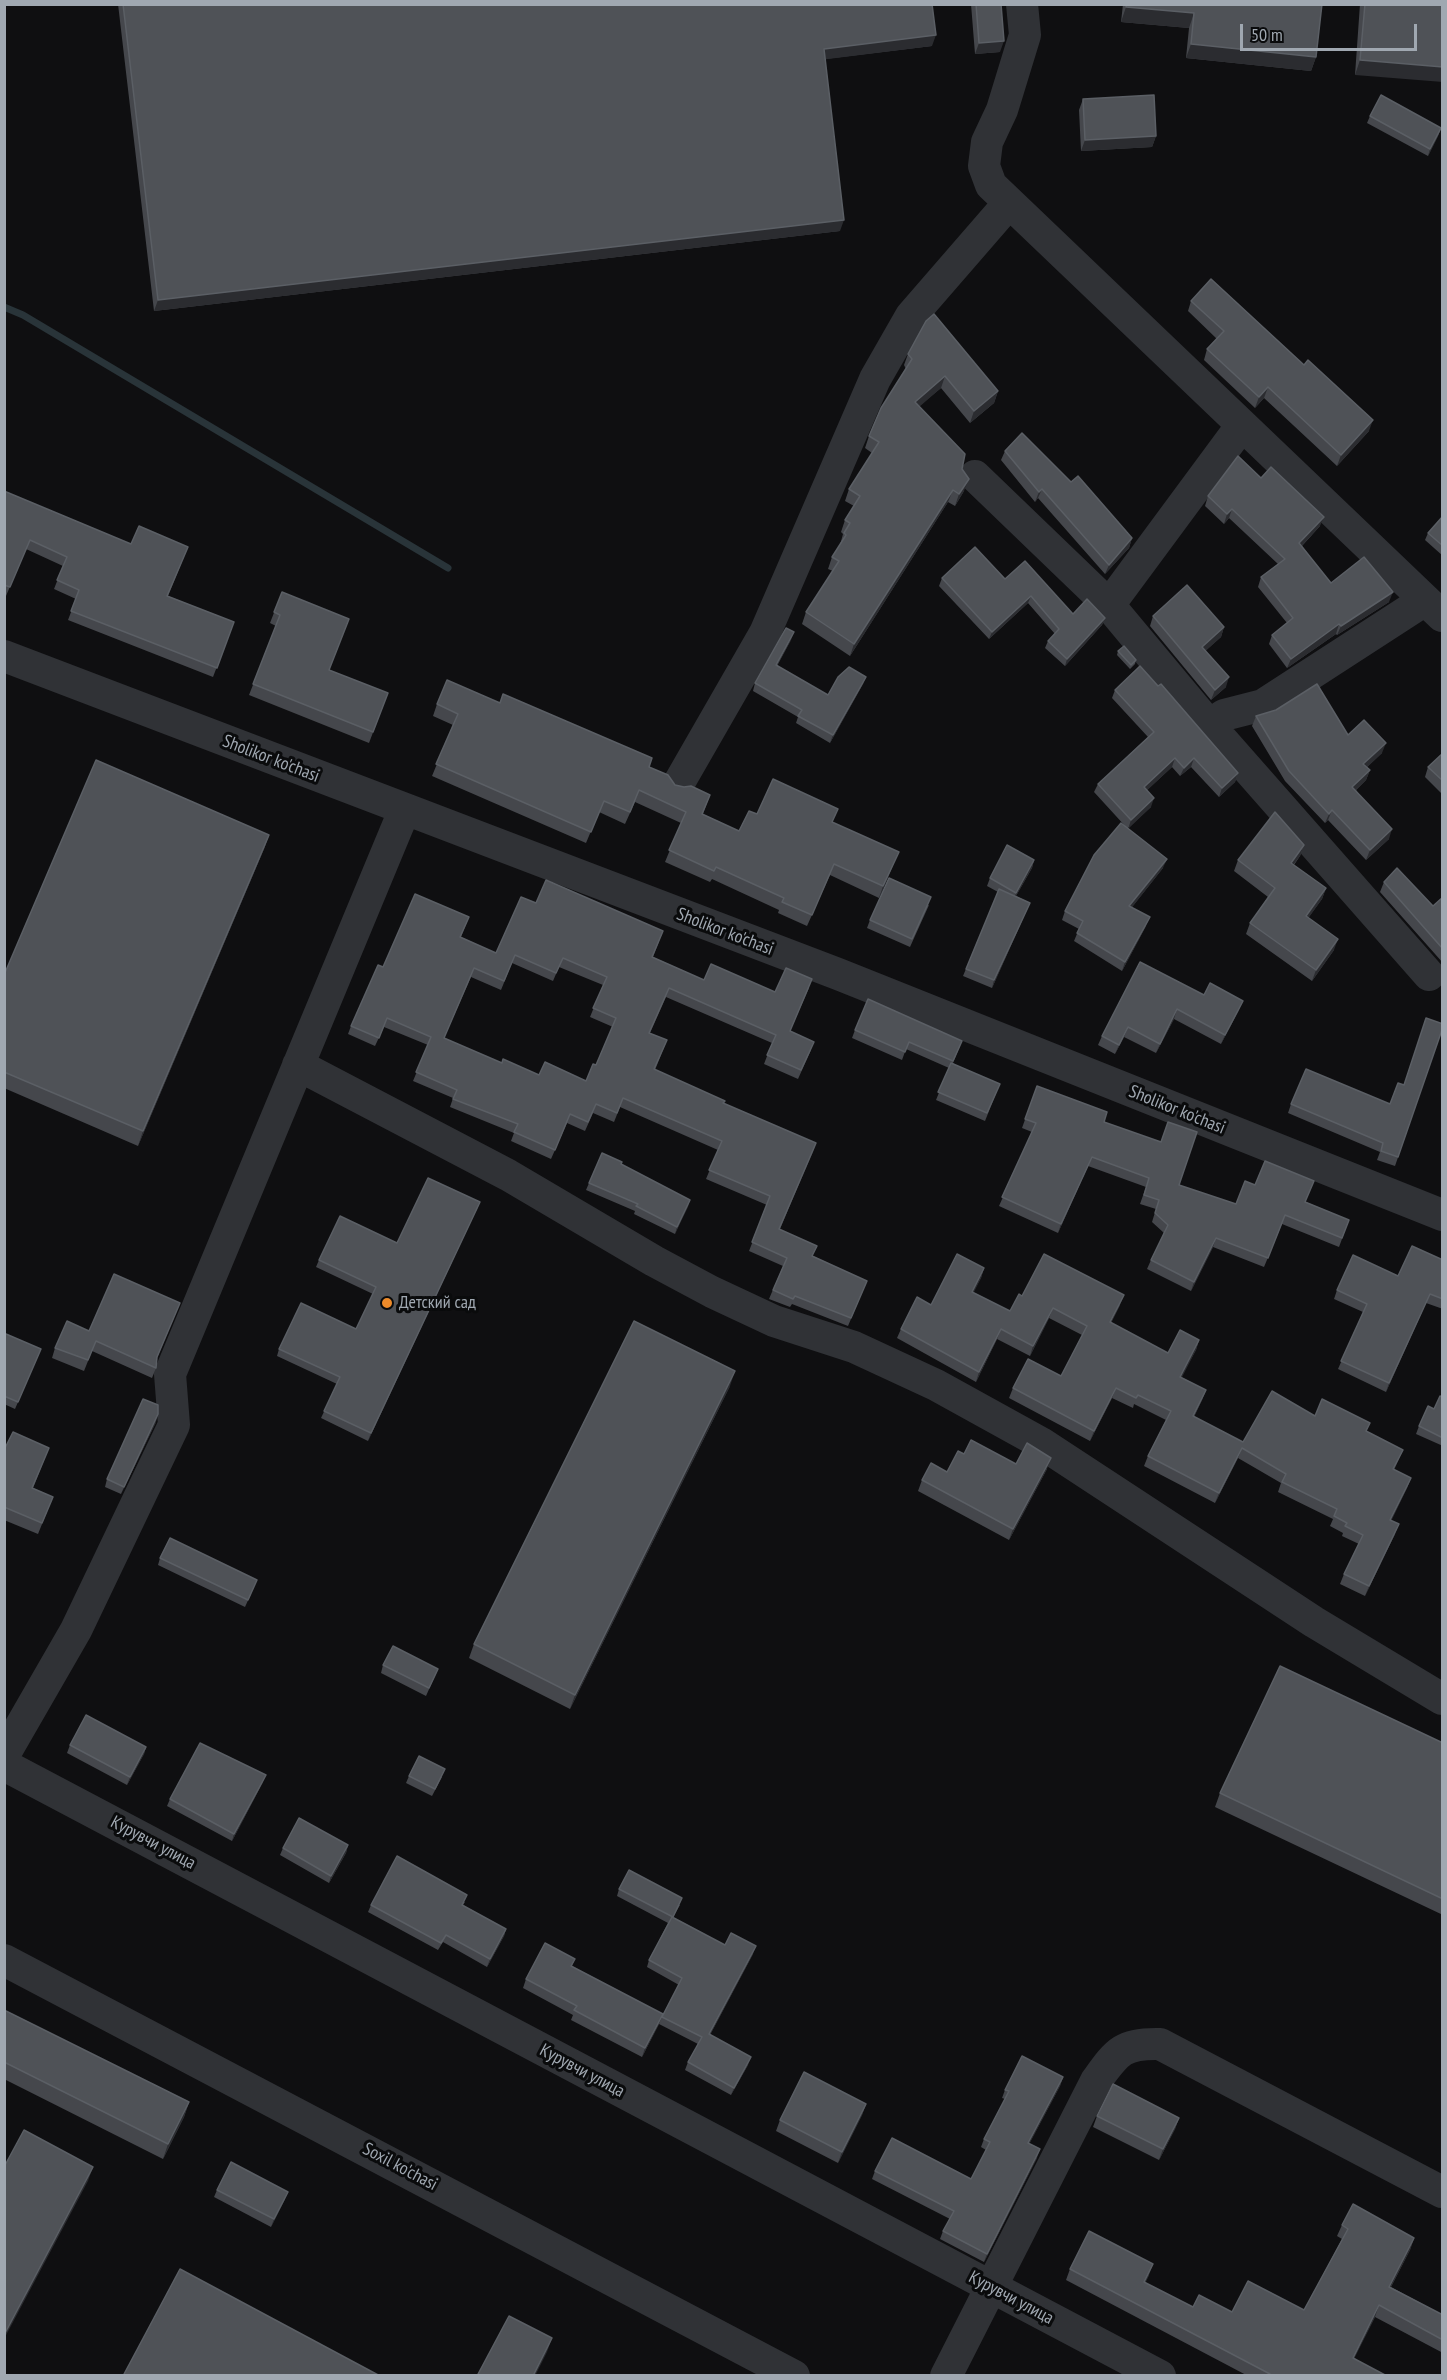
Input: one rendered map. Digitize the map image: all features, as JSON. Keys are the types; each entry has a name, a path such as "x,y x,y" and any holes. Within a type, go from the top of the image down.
{"street":[{"path":"1022,4 1025,35 1002,110 987,142 984,166 991,185 1434,608 1263,705 1224,715 1209,725"},
{"path":"680,781 765,633 875,379 906,325 1009,202"},
{"path":"1109,605 1242,425"},
{"path":"975,476 1109,605 1209,725 1429,975"},
{"name":"Sholikor ko'chasi","path":"4,656 404,811 838,974 1443,1215"},
{"path":"4,1755 76,1630 174,1425 170,1374 404,811"},
{"path":"298,1065 508,1175 654,1261 712,1292 774,1321 854,1347 957,1396 1041,1443 1314,1622 1443,1699"},
{"name":"Курувчи улица","path":"4,1764 1160,2376"},
{"name":"Soxil ko'chasi","path":"4,1960 794,2376"},
{"path":"945,2376 1096,2081 1119,2051 1139,2043 1160,2044 1443,2192"}],"building":[{"path":"123,4 932,4 936,35 824,49 844,220 158,300"},
{"path":"976,4 1001,4 1004,41 979,43"},
{"path":"1127,4 1322,4 1316,57 1191,44 1194,13 1126,7"},
{"path":"1365,4 1443,4 1443,67 1360,60"},
{"path":"1154,95 1156,136 1085,140 1083,99"},
{"path":"1381,95 1441,128 1430,149 1370,116"},
{"path":"1211,279 1304,365 1308,360 1373,420 1341,455 1268,387 1259,397 1207,349 1224,331 1191,301"},
{"path":"934,314 998,391 974,411 945,376 915,402 965,454 962,469 969,479 959,494 953,490 854,644 806,612 839,561 832,557 846,535 844,533 850,523 845,520 860,496 849,489 879,442 869,436 881,408 912,359 908,354 926,321"},
{"path":"1022,433 1071,482 1078,476 1132,538 1109,565 1042,489 1039,492 1005,451"},
{"path":"1238,456 1261,478 1271,467 1324,517 1299,543 1331,583 1364,557 1393,592 1341,626 1339,624 1291,659 1272,635 1293,618 1261,577 1285,559 1232,509 1227,514 1208,496"},
{"path":"4,491 131,544 139,526 188,547 167,596 234,622 217,668 71,611 79,590 57,580 67,557 30,540 10,587 4,585"},
{"path":"1443,516 1443,546 1428,533"},
{"path":"975,547 1005,579 1025,561 1073,614 1087,599 1105,618 1067,659 1048,641 1059,629 1031,596 992,632 942,578"},
{"path":"1187,585 1224,627 1202,647 1229,677 1215,690 1153,616"},
{"path":"282,592 349,619 329,670 388,693 373,732 253,684 280,615 274,612"},
{"path":"786,628 794,632 776,665 828,695 838,677 849,667 866,677 833,735 798,716 802,710 755,683"},
{"path":"1124,646 1136,660 1131,665 1118,651"},
{"path":"1140,666 1158,686 1161,684 1238,773 1222,788 1194,758 1184,768 1175,758 1144,787 1154,798 1131,820 1098,784 1154,732 1115,690"},
{"path":"447,680 500,703 503,694 652,758 649,767 668,775 675,785 691,786 710,795 702,814 739,831 749,811 757,814 773,779 838,809 832,822 899,852 883,886 834,864 812,915 782,902 784,898 716,867 714,871 669,850 686,812 639,790 630,812 604,801 591,832 436,764 458,714 437,704"},
{"path":"1317,684 1348,735 1364,720 1386,743 1363,764 1370,770 1352,787 1392,829 1370,850 1332,810 1329,814 1289,771 1256,716 1276,710"},
{"path":"1443,753 1443,781 1428,767"},
{"path":"96,760 269,835 143,1131 4,1072 4,975"},
{"path":"1275,812 1304,845 1291,863 1326,888 1306,916 1338,939 1316,970 1250,923 1275,888 1238,860"},
{"path":"1121,823 1167,859 1129,906 1150,917 1125,962 1077,933 1083,921 1065,911 1094,855"},
{"path":"1007,845 1034,860 1016,893 990,878"},
{"path":"1397,868 1433,906 1443,897 1443,949 1384,882"},
{"path":"889,878 931,897 912,939 870,920"},
{"path":"546,880 663,931 652,957 704,980 711,964 775,992 786,968 812,979 790,1031 814,1042 801,1070 767,1055 776,1035 669,988 649,1033 667,1040 654,1069 725,1101 723,1103 816,1143 779,1229 817,1246 812,1256 867,1281 851,1318 773,1290 787,1258 752,1242 770,1196 709,1170 722,1141 623,1098 617,1113 596,1104 588,1122 570,1114 555,1150 514,1132 518,1124 453,1099 457,1090 416,1072 431,1037 387,1018 379,1038 351,1026 378,965 383,967 415,894 469,917 460,937 496,953 521,897 536,903","holes":["515,955 556,973 563,958 607,977 593,1008 616,1018 596,1065 593,1064 586,1081 545,1062 539,1075 503,1059 502,1063 444,1038 474,968 504,981"]},
{"path":"999,889 1030,903 994,980 966,969"},
{"path":"1140,962 1204,995 1210,983 1243,1001 1225,1035 1177,1009 1160,1044 1128,1027 1119,1045 1102,1036"},
{"path":"868,999 962,1041 953,1061 909,1042 905,1052 855,1030"},
{"path":"1426,1018 1443,1024 1443,1027 1398,1157 1381,1151 1383,1143 1291,1104 1306,1069 1390,1104 1398,1083 1404,1085"},
{"path":"951,1063 1000,1084 987,1113 938,1092"},
{"path":"1037,1086 1107,1112 1104,1122 1161,1142 1168,1122 1197,1132 1179,1185 1236,1204 1245,1181 1255,1185 1265,1161 1314,1181 1305,1202 1349,1220 1342,1238 1285,1215 1268,1258 1216,1238 1194,1282 1151,1260 1168,1225 1155,1213 1159,1200 1144,1195 1149,1178 1092,1157 1061,1224 1002,1197 1036,1123 1025,1119"},
{"path":"602,1153 690,1200 677,1227 636,1206 638,1204 589,1183"},
{"path":"428,1178 480,1202 371,1433 324,1411 340,1377 279,1349 301,1303 356,1329 376,1287 319,1260 340,1216 397,1243"},
{"path":"1412,1246 1443,1260 1443,1299 1430,1294 1389,1383 1341,1361 1367,1304 1337,1290 1353,1255 1398,1276"},
{"path":"957,1254 984,1268 972,1292 1010,1311 1019,1294 1022,1296 1044,1254 1124,1295 1110,1322 1168,1353 1180,1330 1199,1340 1180,1377 1206,1390 1193,1416 1243,1442 1272,1391 1315,1416 1322,1399 1370,1423 1366,1431 1403,1450 1393,1469 1411,1478 1390,1520 1399,1524 1369,1586 1344,1574 1363,1535 1345,1526 1347,1523 1334,1516 1337,1509 1282,1482 1286,1474 1242,1448 1219,1493 1148,1456 1171,1411 1138,1395 1136,1398 1116,1388 1094,1431 1013,1388 1028,1359 1061,1376 1087,1326 1053,1308 1033,1346 1001,1329 979,1372 901,1329 917,1297 931,1305"},
{"path":"114,1274 180,1303 157,1357 156,1368 96,1341 88,1360 55,1348 67,1321 89,1331"},
{"path":"634,1321 735,1371 575,1695 474,1644"},
{"path":"6,1334 41,1349 18,1402 4,1396 4,1336"},
{"path":"1440,1396 1443,1397 1443,1438 1419,1426 1428,1406 1434,1409"},
{"path":"143,1399 158,1405 158,1414 124,1487 107,1479"},
{"path":"13,1432 49,1448 32,1488 53,1497 42,1523 4,1507 4,1450"},
{"path":"971,1440 1016,1464 1027,1443 1051,1458 1013,1529 922,1480 931,1463 947,1472 958,1451 964,1454"},
{"path":"170,1538 257,1580 248,1600 160,1558"},
{"path":"393,1646 438,1669 429,1688 383,1665"},
{"path":"1280,1666 1443,1743 1443,1899 1220,1793"},
{"path":"86,1715 146,1747 130,1777 70,1745"},
{"path":"200,1743 266,1775 234,1834 170,1799"},
{"path":"419,1756 445,1769 435,1789 409,1776"},
{"path":"299,1818 348,1845 331,1876 283,1848"},
{"path":"397,1856 467,1895 462,1905 506,1929 490,1959 446,1935 441,1943 371,1905"},
{"path":"629,1870 682,1898 673,1917 619,1889"},
{"path":"672,1917 725,1945 731,1933 756,1946 709,2034 751,2057 734,2088 688,2062 702,2037 662,2017 682,1978 649,1960"},
{"path":"545,1943 575,1959 571,1966 663,2014 645,2048 574,2010 577,2006 526,1979"},
{"path":"4,2010 189,2102 168,2144 4,2062"},
{"path":"1022,2056 1063,2077 1028,2143 1040,2149 987,2254 943,2231 954,2211 875,2171 892,2138 971,2179 990,2142 984,2139 1009,2091 1005,2090"},
{"path":"804,2072 866,2104 842,2152 780,2120"},
{"path":"1113,2084 1179,2118 1163,2149 1097,2116"},
{"path":"24,2130 93,2167 4,2335 4,2167"},
{"path":"231,2162 288,2192 274,2219 217,2190"},
{"path":"1353,2204 1414,2238 1389,2287 1443,2315 1443,2340 1379,2305 1353,2358 1384,2376 1269,2376 1270,2374 1070,2269 1089,2231 1153,2264 1144,2282 1193,2307 1199,2295 1232,2312 1248,2281 1304,2310 1348,2229 1342,2225"},
{"path":"180,2269 380,2376 123,2376"},
{"path":"509,2316 552,2338 533,2376 477,2376"}],"waterway":[{"path":"4,307 23,315 448,568"}],"place":[{"name":"Детский сад","path":"387,1303"}]}
